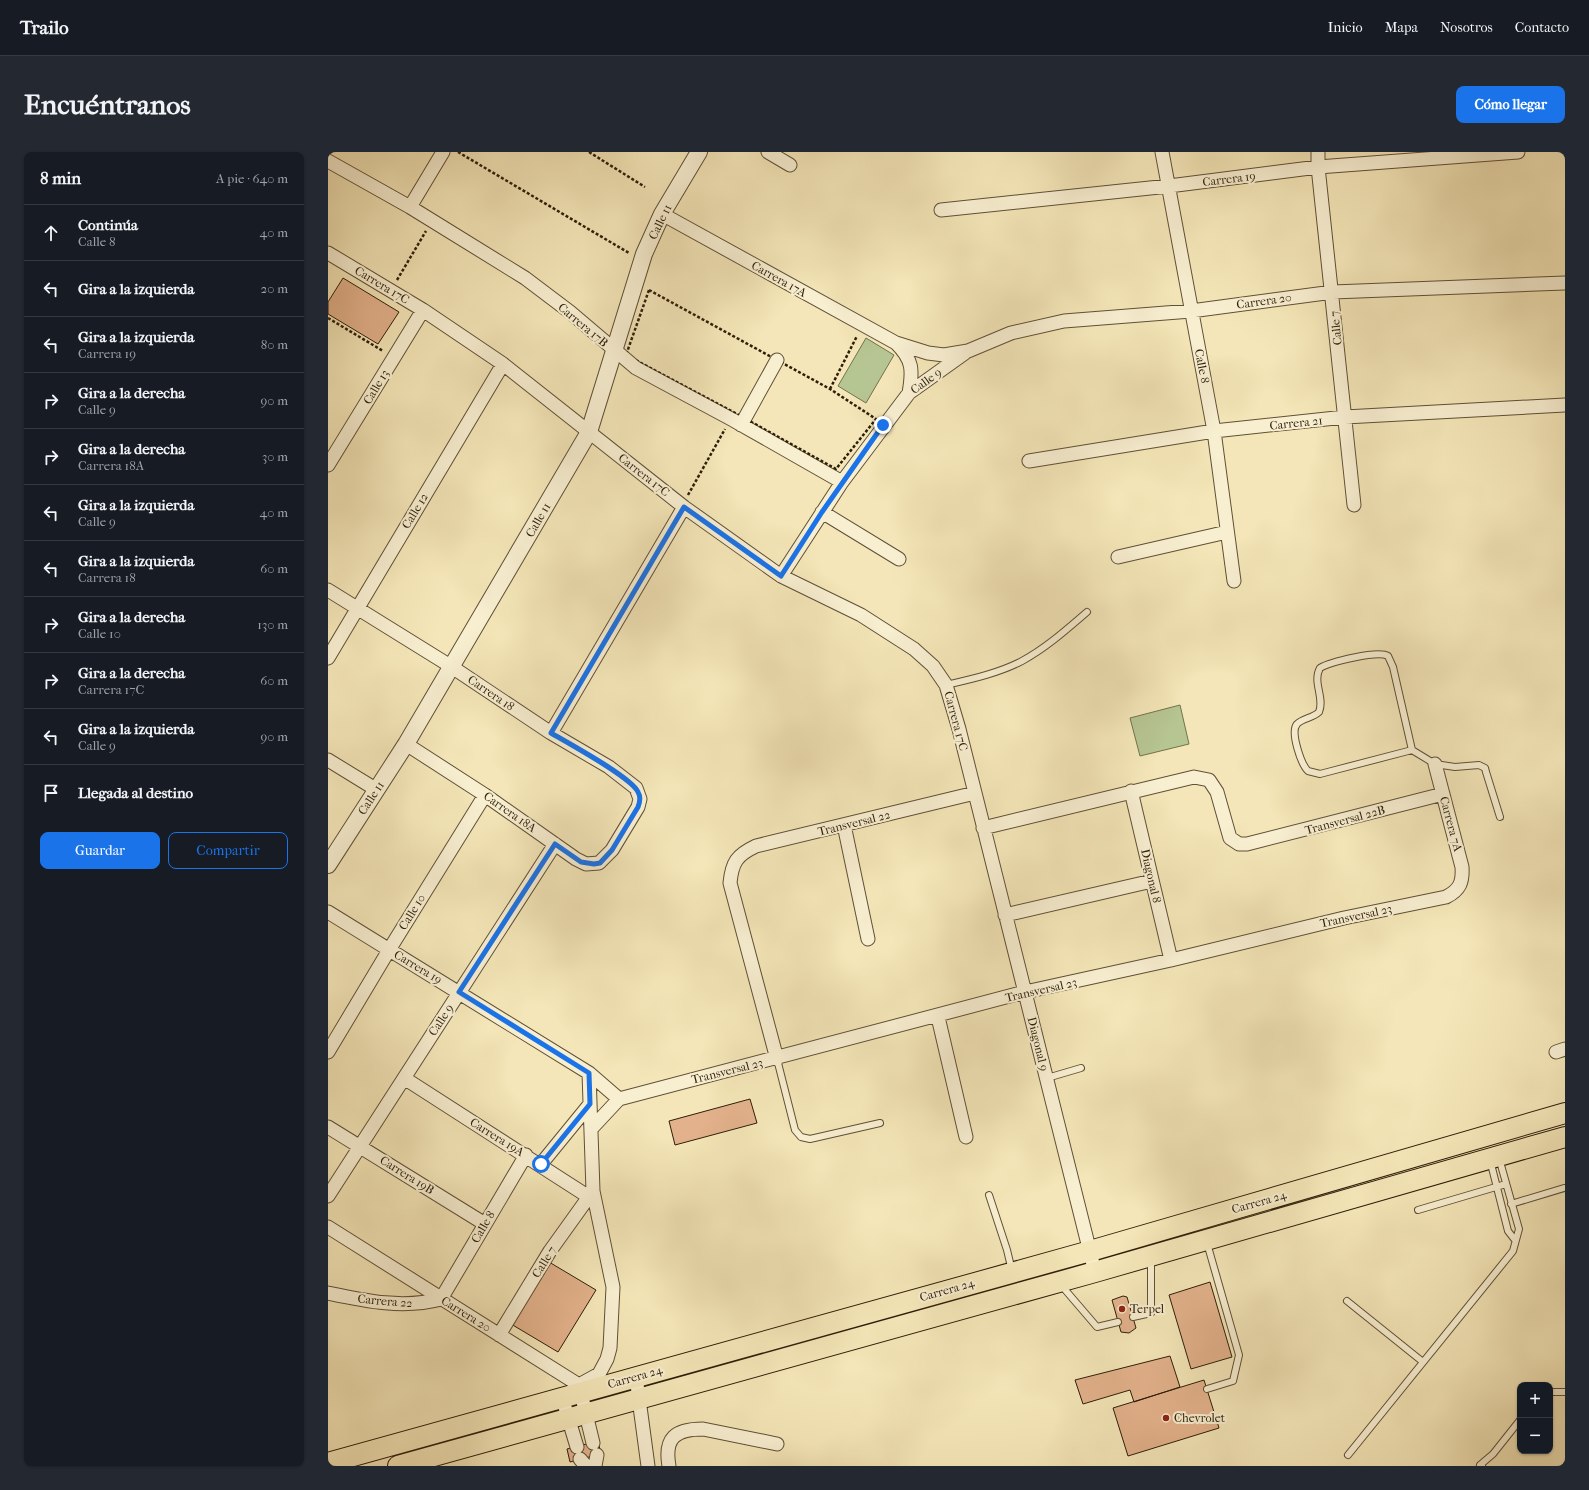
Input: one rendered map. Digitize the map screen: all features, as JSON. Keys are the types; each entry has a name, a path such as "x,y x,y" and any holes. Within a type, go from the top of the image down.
{"main road":[{"name":"Carrera 24","path":"328,1463 562,1397 580,1389 636,1377 1090,1251 1565,1113"},
{"name":"Carrera 24","path":"398,1466 1095,1272 1565,1137"}],"street":[{"path":"410,207 442,152"},
{"name":"Calle 11","path":"328,865 406,744 589,432 644,254 662,214 699,152"},
{"path":"768,152 790,165"},
{"name":"Calle 8","path":"1162,152 1214,431 1226,532 1234,581"},
{"name":"Calle 7","path":"1318,152 1318,168 1333,292 1354,505"},
{"name":"Carrera 19","path":"941,210 1169,186 1318,168 1518,152"},
{"name":"Carrera 17B","path":"328,161 410,207 525,278 570,312 614,351 636,368 738,422 842,482"},
{"name":"Carrera 17A","path":"662,214 896,343 928,353 944,355 968,351"},
{"name":"Carrera 17C","path":"329,257 423,310 503,364 683,506 781,576 860,615 914,649 933,666 946,685 959,729 974,793"},
{"name":"Carrera 20","path":"968,351 1011,333 1064,321 1191,311 1333,292 1565,283"},
{"name":"Calle 13","path":"328,465 423,310"},
{"name":"Carrera 17A","path":"896,343 906,353 913,371 909,393"},
{"name":"Calle 9","path":"781,576 842,482 909,393 968,351"},
{"path":"738,422 777,360"},
{"name":"Calle 12","path":"328,658 503,364"},
{"name":"Carrera 21","path":"1029,461 1214,431 1345,417 1565,405"},
{"path":"551,733 683,506"},
{"path":"822,512 899,559"},
{"path":"1118,556 1226,532"},
{"name":"Carrera 18","path":"328,590 452,667 551,733 609,767 631,784 639,793 638,807 612,850"},
{"name":"Carrera 18A","path":"406,744 485,795 576,859 586,864 600,863 612,850"},
{"path":"328,760 376,790"},
{"name":"Carrera 7A","path":"1435,764 1462,867 1463,877 1461,884"},
{"name":"Transversal 22B","path":"1131,791 1194,777 1209,780 1217,792 1230,838 1239,844 1247,844 1443,794"},
{"path":"983,828 1131,791"},
{"name":"Diagonal 8","path":"1131,791 1171,960"},
{"name":"Transversal 22","path":"777,1059 730,883 731,869 737,859 744,852 756,846 974,793"},
{"name":"Diagonal 9","path":"974,793 1095,1272"},
{"name":"Calle 10","path":"328,1052 388,950 485,795"},
{"path":"844,825 868,939"},
{"name":"Calle 9","path":"328,1196 555,844"},
{"path":"1005,915 1152,881"},
{"name":"Transversal 23","path":"619,1099 938,1017 1025,992 1171,960 1344,918 1446,897 1458,889 1461,884"},
{"name":"Carrera 19","path":"328,912 589,1073"},
{"path":"938,1017 966,1137"},
{"path":"589,1073 619,1099 591,1129"},
{"path":"581,1457 577,1415 580,1389 599,1374 607,1359 610,1348 613,1287 591,1194 589,1073"},
{"name":"Carrera 19A","path":"404,1078 591,1194"},
{"path":"541,1164 590,1104"},
{"name":"Carrera 19B","path":"328,1127 485,1224"},
{"name":"Calle 8","path":"441,1299 526,1155"},
{"name":"Calle 7","path":"499,1335 550,1251 591,1194"},
{"name":"Carrera 20","path":"328,1228 499,1335 580,1389"},
{"name":"Carrera 22","path":"328,1293 378,1303 400,1305 426,1303 441,1299"},
{"path":"636,1377 648,1466"},
{"path":"562,1397 577,1415 595,1454"},
{"path":"669,1466 667,1449 669,1442 675,1436 693,1429 703,1429 777,1444"}],"lane":[{"path":"946,685 988,675 1022,661 1056,639 1087,612"},
{"path":"1412,750 1320,774 1308,771 1301,761 1295,729 1298,723 1319,712 1321,703 1318,675 1320,668 1333,663 1380,653 1388,656 1392,666 1412,750 1435,764 1449,767 1479,764 1482,766 1486,772 1500,817"},
{"path":"777,1059 795,1130 801,1137 810,1139 880,1123"},
{"path":"1047,1078 1080,1068"},
{"path":"1348,1455 1512,1251 1518,1229 1506,1184 1494,1157"},
{"path":"1494,1157 1497,1187 1508,1231 1515,1240"},
{"path":"1418,1210 1506,1184"},
{"path":"1512,1204 1564,1188"},
{"path":"989,1195 1007,1250 1012,1272"},
{"path":"1206,1240 1239,1355 1233,1381 1207,1389"},
{"path":"1133,1317 1151,1313 1151,1255"},
{"path":"1059,1282 1098,1327 1118,1322"},
{"path":"1347,1301 1423,1362"},
{"path":"1553,1392 1565,1392"},
{"path":"1482,1466 1480,1465 1493,1454 1517,1424"}],"path":[{"path":"458,152 630,253"},
{"path":"589,152 645,187"},
{"path":"397,280 428,227"},
{"path":"649,290 830,389 876,419 836,469 738,422 626,355 649,290"},
{"path":"328,318 383,351"},
{"path":"830,389 859,332"},
{"path":"683,506 738,422"}],"green space":[{"path":"866,338 894,355 866,403 838,386"},
{"path":"1180,705 1189,744 1140,756 1130,718"}],"building":[{"path":"343,278 399,312 378,344 328,314 328,302"},
{"path":"750,1099 757,1123 675,1145 669,1121"},
{"path":"549,1262 596,1290 558,1352 511,1324"},
{"path":"1210,1282 1232,1357 1191,1369 1169,1295"},
{"name":"Terpel","path":"1123,1296 1127,1297 1136,1328 1129,1333 1121,1332 1112,1300"},
{"path":"1170,1356 1180,1387 1134,1402 1130,1390 1083,1404 1075,1380"},
{"name":"Chevrolet","path":"1204,1380 1219,1428 1128,1456 1113,1408"},
{"path":"598,1441 601,1454 570,1462 567,1449"}],"place":[{"name":"Terpel","path":"1122,1309"},
{"name":"Chevrolet","path":"1166,1418"}],"route":[{"path":"541,1164 590,1104 589,1073 459,992 555,844 581,862 586,864 600,863 612,850 638,807 640,799 636,788 609,767 551,733 684,507 781,576 842,482 883,425"}]}
